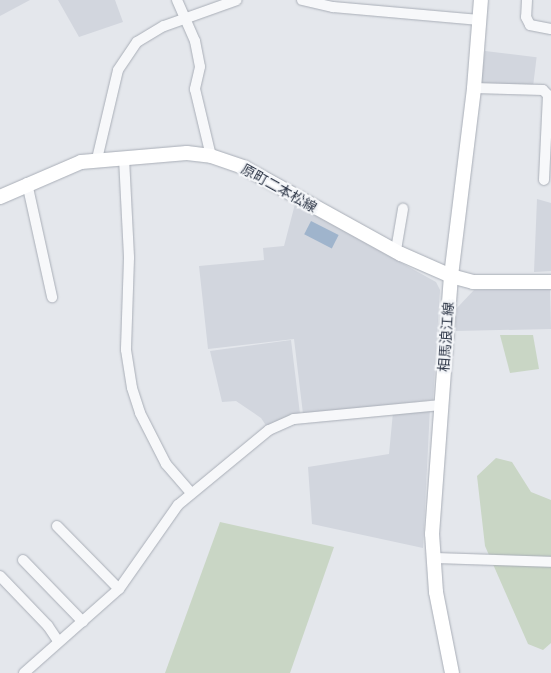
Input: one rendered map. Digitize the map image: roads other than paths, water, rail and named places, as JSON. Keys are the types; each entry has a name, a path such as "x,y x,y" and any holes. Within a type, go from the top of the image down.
{"main road":[{"name":"相馬浪江線","path":"452,673 436,592 432,558 451,276 474,88 481,0"},
{"name":"原町二本松線","path":"0,197 66,166 97,159 187,153 211,156 245,168 396,250 451,276 473,282 551,282"}],"street":[{"path":"177,0 183,18 195,40 200,68 195,89 211,156"},
{"path":"97,159 113,85 126,56 150,32 183,18 237,0"},
{"path":"302,0 333,7 479,20"},
{"path":"527,0 526,17 530,26 551,28"},
{"path":"474,88 543,90 548,95 544,180"},
{"path":"124,158 129,258 125,332 132,388 140,413 166,464 191,493"},
{"path":"27,183 52,297"},
{"path":"396,250 403,209"},
{"path":"24,673 119,589 169,515 191,493 269,430 294,419 441,405"},
{"path":"57,526 119,589"},
{"path":"432,558 551,562"},
{"path":"23,560 83,622"},
{"path":"0,576 48,626 58,641"}],"water":[{"path":"311,221 339,235 332,248 304,234"}]}
